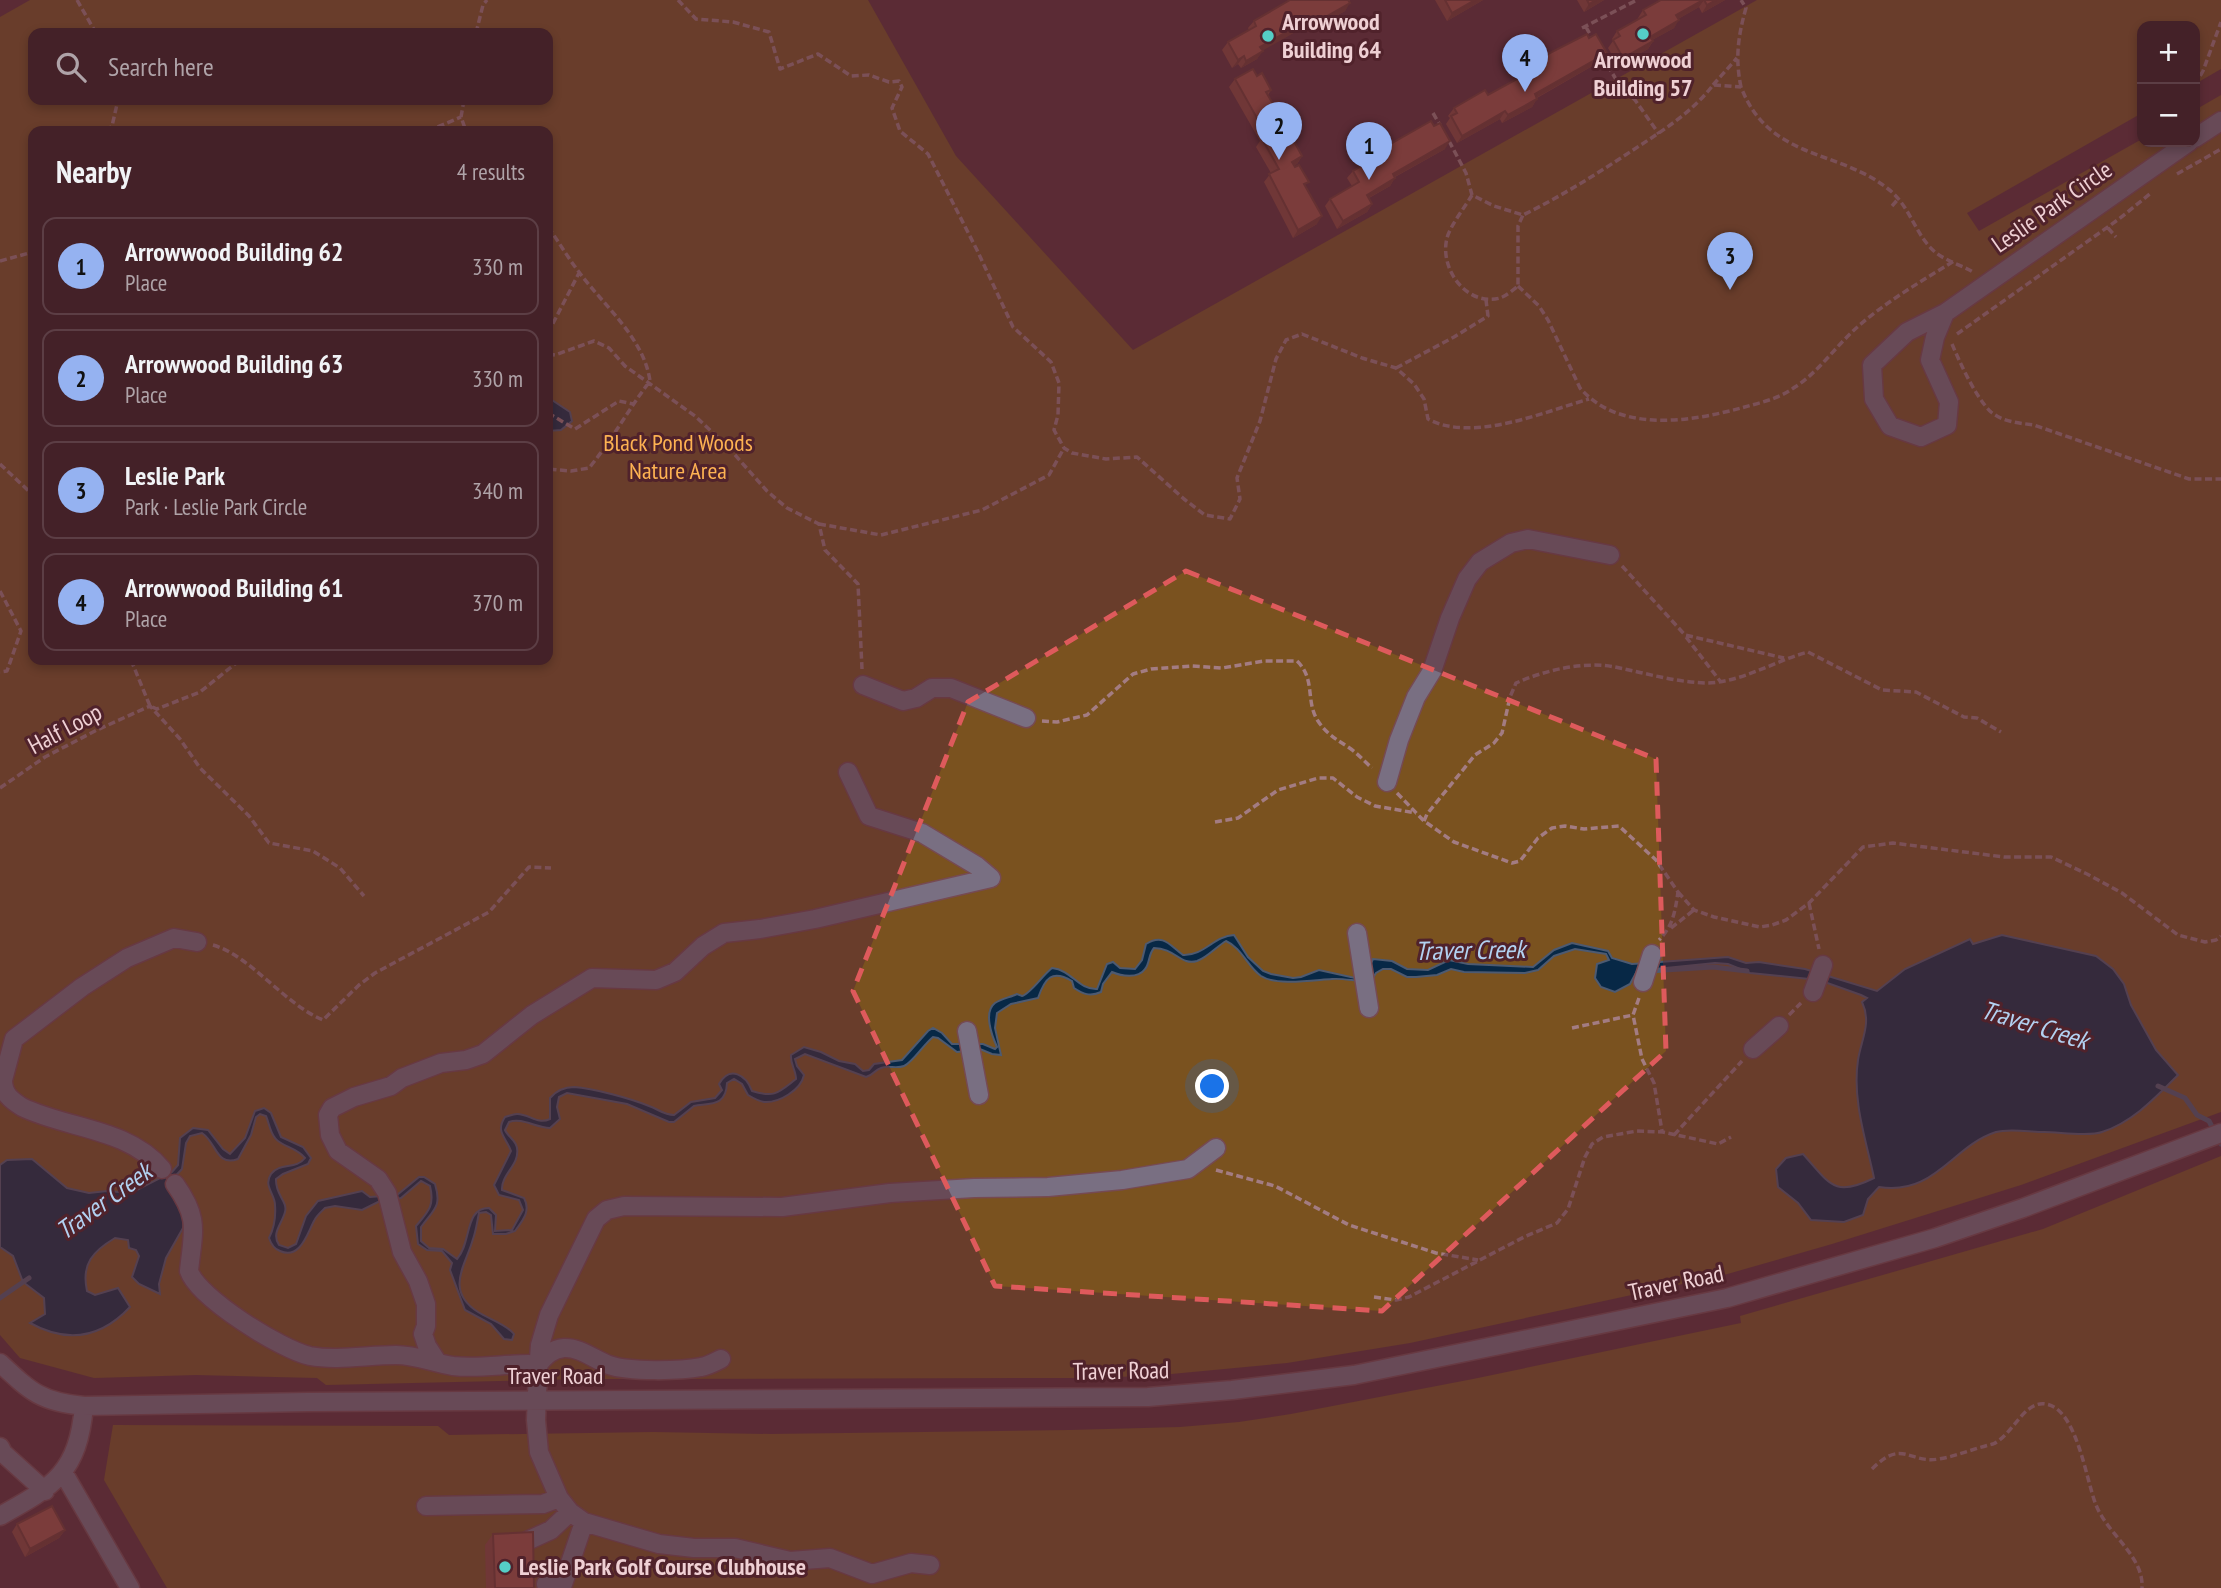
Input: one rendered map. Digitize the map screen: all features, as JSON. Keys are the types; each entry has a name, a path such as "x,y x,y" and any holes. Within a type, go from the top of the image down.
{"street":[{"path":"2200,135 2221,121"},
{"name":"Leslie Park Circle","path":"1945,313 1935,337 1930,360 1949,402 1947,425 1921,437 1889,426 1874,399 1872,365 1907,332 1945,313 2182,147"},
{"path":"1387,782 1399,740 1416,697 1432,671 1467,579 1480,562 1511,543 1528,539 1610,555"},
{"path":"863,685 903,701 916,698 932,688 951,688 1026,718"},
{"path":"397,1355 423,1334 426,1326 426,1304 418,1281 402,1252 387,1193 378,1179 338,1151 330,1135 328,1115 332,1108 354,1097 391,1086 402,1078 441,1063 466,1060 483,1054 532,1015 593,978 656,981 675,972 703,946 724,933 815,919 991,878 977,866 922,833 869,816 848,772"},
{"path":"1357,933 1369,1008"},
{"path":"162,1169 147,1154 121,1140 22,1107 8,1098 3,1080 14,1039 82,987 127,958 174,938 197,942"},
{"path":"1643,982 1652,954"},
{"path":"1813,992 1823,965"},
{"path":"1753,1049 1779,1026"},
{"path":"967,1031 979,1095"},
{"name":"Traver Road","path":"1,1365 41,1398 84,1406 1148,1396 1232,1390 1354,1374 1727,1298 1935,1238 2023,1208 2214,1135"},
{"path":"547,1588 547,1584 562,1584 571,1511 539,1452 538,1368 543,1329 596,1219 616,1207 782,1207 890,1193 974,1188 1048,1188 1171,1173 1193,1166 1216,1148"},
{"path":"175,1184 194,1216 189,1271 191,1278 215,1301 243,1321 302,1354 352,1358 397,1355 436,1360 453,1366 528,1364 538,1368"},
{"path":"423,1334 436,1360"},
{"path":"538,1368 545,1356 561,1348 572,1348 612,1366 643,1370 705,1367 721,1359"},
{"path":"0,1516 45,1490 63,1472 82,1430 84,1406"},
{"path":"0,1447 45,1490"},
{"path":"63,1472 130,1588"},
{"path":"426,1506 543,1504 571,1511 659,1544 694,1548 735,1548 790,1561 830,1558 872,1574 911,1563 930,1565"},
{"path":"527,1541 544,1535 571,1511"}],"path":[{"path":"77,0 93,28"},
{"path":"477,28 481,2 488,0"},
{"path":"678,0 696,19 733,22 769,32 780,69 818,54 851,76 869,75 888,82 899,81 902,87 892,108 900,131 928,154 1013,327 1051,362 1059,383 1058,415 1054,430 1064,448 1072,453 1106,459 1137,457 1205,514 1230,519 1240,499 1237,478 1260,421 1276,359 1286,340 1303,334 1362,358 1396,368 1414,384 1424,399 1428,419 1440,426 1489,427 1589,399"},
{"path":"1637,0 1584,27 1620,86 1635,100 1659,134"},
{"path":"1741,0 1746,8 1737,45 1741,88 1765,124 1787,143 1859,171 1885,186 1906,206 1923,238 1934,251 1988,283 2004,303"},
{"path":"2196,84 2221,22"},
{"path":"1737,58 1685,115 1589,179 1523,215 1518,226 1518,286 1539,306 1580,388 1589,399 1612,412 1655,421 1693,418 1771,399 1797,387 1854,330 1954,261"},
{"path":"1713,85 1741,88"},
{"path":"113,126 117,105"},
{"path":"463,105 461,117 464,126"},
{"path":"1433,113 1440,125"},
{"path":"440,126 461,117"},
{"path":"1446,137 1466,173 1472,195 1447,238 1446,260 1453,276 1467,293 1486,300 1502,298 1518,286"},
{"path":"2173,177 2221,149"},
{"path":"2157,187 2108,228 1957,334 1951,343 1978,394 1992,412 2009,422 2034,425 2189,479 2221,479"},
{"path":"1472,195 1494,206 1523,215"},
{"path":"1892,206 1899,198"},
{"path":"2108,228 2116,237"},
{"path":"553,234 640,352 647,363 650,381 612,440 589,468 571,471 553,469"},
{"path":"0,261 28,253"},
{"path":"553,323 579,273"},
{"path":"1396,368 1488,316 1486,300"},
{"path":"553,355 594,341 609,348 625,366 650,381 695,416 727,446 767,491 787,508 819,524 881,535 982,510 1049,475 1064,448"},
{"path":"553,417 575,429 619,401 633,404"},
{"path":"0,464 28,490"},
{"path":"819,524 825,550 858,584 863,685"},
{"path":"1610,555 1685,635 1720,682"},
{"path":"0,591 21,631 6,671 0,672"},
{"path":"1685,635 1787,658"},
{"path":"1424,821 1475,755 1494,743 1502,733 1516,683 1537,674 1590,666 1613,667 1676,680 1720,682 1808,652 1882,690 1916,692 1964,718 1977,719 2001,732"},
{"path":"133,665 150,706 180,739 200,768 249,816 269,843 313,851 340,868 364,896"},
{"name":"Half Loop","path":"0,788 45,757 97,730 150,706 157,709 200,692 234,665"},
{"path":"1215,822 1238,818 1278,790 1318,778 1333,778 1357,797 1375,806 1418,814"},
{"path":"1678,892 1694,910 1760,927 1786,920 1808,903 1863,847 1893,843 2004,856 2051,857 2122,893 2178,934 2205,942 2221,936"},
{"path":"197,942 217,946 233,955 306,1013 323,1020 375,973 489,912 529,867 551,868"},
{"path":"1808,903 1823,965"},
{"path":"1669,930 1694,910"},
{"path":"1643,982 1633,1015 1642,1059 1654,1083 1662,1132"},
{"path":"1779,1026 1813,992"},
{"path":"1572,1028 1633,1015"},
{"path":"1674,1135 1753,1049"},
{"path":"1374,1297 1395,1300 1409,1297 1557,1223 1568,1209 1585,1157 1592,1144 1603,1137 1621,1133 1662,1132 1718,1144 1731,1137"},
{"path":"1193,1166 1275,1185 1337,1220 1381,1236 1436,1253 1479,1260"},
{"path":"1872,1469 1889,1454 1907,1453 1932,1460 1993,1444 2001,1440 2032,1405 2042,1403 2053,1406 2074,1435 2092,1495 2107,1526 2139,1568 2142,1588"}],"highlighted area":[{"path":"1186,571 1656,759 1666,1051 1382,1311 995,1286 853,991 968,702"}],"green space":[{"name":"Black Pond Woods Nature Area","path":"30,0 868,0 956,156 1133,350 1757,0 2221,0 2221,69 2200,81 2200,21 2137,21 2137,116 1967,213 1979,231 2137,142 2137,147 2200,147 2200,107 2221,95 2221,1112 2021,1185 1724,1275 1410,1343 1287,1363 1150,1376 1076,1378 584,1379 326,1385 317,1378 196,1375 94,1378 20,1358 0,1335 0,17"},
{"path":"2221,1156 2221,1588 167,1588 104,1480 113,1425 438,1426 449,1435 1070,1430 1180,1427 1239,1422 1473,1379 1741,1323 1740,1316 2043,1229"}],"water":[{"path":"553,401 570,412 572,421 561,430 553,431"},
{"path":"1234,935 1248,957 1263,971 1293,978 1319,970 1355,978 1366,974 1373,959 1392,961 1407,969 1428,970 1449,960 1468,964 1533,967 1554,950 1572,943 1608,951 1612,958 1632,964 1728,957 1746,963 1759,962 1805,969 1877,991 1905,969 1970,939 1973,944 2002,935 2096,956 2113,969 2124,984 2131,1005 2156,1050 2178,1075 2143,1108 2113,1128 2090,1134 2013,1130 1996,1132 1981,1139 1929,1177 1915,1184 1898,1188 1879,1187 1868,1199 1863,1215 1844,1222 1811,1220 1798,1203 1778,1187 1776,1169 1786,1158 1803,1154 1827,1180 1841,1187 1861,1184 1874,1178 1857,1090 1858,1060 1866,1024 1862,1002 1867,998 1861,995 1819,980 1750,973 1728,964 1715,963 1637,971 1630,984 1615,992 1601,987 1595,978 1597,964 1609,960 1606,954 1575,949 1554,956 1538,970 1525,973 1464,972 1451,969 1437,975 1407,977 1391,969 1383,969 1376,973 1371,981 1276,981 1261,976 1232,944 1226,941 1205,957 1191,962 1154,948 1147,967 1142,972 1129,976 1112,972 1103,984 1101,992 1093,994 1077,990 1072,981 1065,977 1050,978 1043,985 1038,998 1011,1004 997,1013 995,1028 1001,1055 980,1049 957,1052 933,1037 907,1064 881,1068 866,1077 805,1054 795,1059 804,1075 799,1086 770,1102 748,1095 742,1084 734,1079 727,1083 721,1100 694,1106 674,1122 627,1104 567,1093 559,1097 557,1107 560,1119 550,1128 519,1121 509,1122 505,1130 515,1143 517,1154 504,1179 502,1190 524,1198 526,1211 515,1231 506,1234 493,1234 491,1215 486,1212 479,1213 460,1277 460,1286 468,1304 511,1330 514,1334 512,1340 504,1339 491,1324 465,1310 450,1270 452,1263 442,1251 427,1250 418,1244 416,1226 427,1212 432,1199 430,1186 421,1181 401,1198 378,1202 362,1210 335,1206 325,1208 316,1217 298,1249 287,1253 274,1248 269,1238 275,1209 269,1178 275,1170 297,1164 305,1158 278,1141 266,1116 260,1114 256,1117 251,1135 238,1159 225,1160 202,1133 190,1136 186,1143 182,1169 167,1185 184,1218 183,1228 166,1258 159,1284 160,1294 139,1284 132,1277 139,1256 136,1250 129,1248 128,1240 115,1238 90,1259 86,1273 87,1291 95,1295 118,1288 130,1307 107,1326 96,1331 71,1335 44,1330 30,1323 45,1314 44,1298 23,1282 13,1256 0,1247 0,1165 7,1160 32,1159 67,1188 89,1193 131,1193 172,1172 178,1165 180,1138 193,1128 208,1130 230,1154 245,1138 255,1111 264,1108 271,1113 281,1137 303,1147 311,1158 308,1164 276,1179 277,1189 285,1204 284,1216 276,1236 279,1245 288,1248 296,1244 306,1216 318,1201 362,1191 370,1197 397,1195 419,1177 424,1177 435,1184 438,1198 436,1207 421,1227 421,1241 429,1248 443,1249 457,1259 462,1252 472,1220 481,1209 489,1208 496,1215 495,1231 512,1230 523,1210 519,1200 499,1195 494,1185 511,1151 501,1131 505,1117 517,1114 541,1121 550,1119 550,1098 561,1090 574,1087 602,1092 674,1115 691,1102 715,1098 722,1090 719,1084 728,1075 737,1074 742,1077 752,1091 771,1094 780,1091 796,1079 791,1055 804,1047 839,1061 855,1064 863,1071 869,1070 874,1064 902,1060 933,1028 952,1044 983,1044 995,1049 997,1047 989,1018 991,1007 1017,994 1025,995 1052,968 1065,972 1085,986 1097,989 1107,964 1113,962 1120,968 1135,969 1142,960 1146,944 1152,941 1162,940 1183,955 1197,952"}],"building":[{"name":"Arrowwood Building 64","path":"1290,0 1348,0 1350,3 1313,24 1309,19 1260,47 1263,51 1246,61 1244,56 1238,60 1228,42 1256,26 1254,21"},
{"path":"1445,0 1475,0 1452,13"},
{"name":"Arrowwood Building 57","path":"1661,0 1703,0 1676,15 1679,20 1650,37 1653,41 1623,58 1613,40 1620,36 1617,31 1646,15 1643,10"},
{"path":"1587,34 1589,38 1596,34 1607,53 1535,94 1537,99 1508,115 1505,111 1462,136 1451,116 1457,113 1454,108 1485,90 1488,95 1530,72 1527,68 1544,59 1542,57"},
{"path":"1253,69 1257,76 1262,73 1271,90 1266,92 1273,104 1278,102 1287,118 1283,121 1302,156 1292,162 1295,167 1299,165 1309,182 1304,184 1322,216 1298,230 1269,174 1279,169 1262,139 1267,136 1235,79"},
{"path":"1431,121 1434,126 1440,123 1450,141 1393,174 1395,178 1367,195 1372,204 1343,221 1330,199 1359,182 1353,171 1382,154 1380,150"},
{"path":"52,1506 65,1530 30,1549 17,1524"},
{"name":"Leslie Park Golf Course Clubhouse","path":"533,1532 534,1588 495,1588 493,1534"}],"waterway":[{"name":"Traver Creek","path":"1648,971 1713,967 1747,971"},
{"name":"Traver Creek","path":"2158,1086 2185,1098 2197,1115 2209,1121 2221,1144"},
{"name":"Traver Creek","path":"0,1298 29,1278"}],"place":[{"name":"Arrowwood Building 57","path":"1643,34"},
{"name":"Arrowwood Building 64","path":"1268,36"},
{"name":"Arrowwood Building 61","path":"1525,92"},
{"name":"Arrowwood Building 63","path":"1279,160"},
{"name":"Arrowwood Building 62","path":"1369,180"},
{"name":"Leslie Park","path":"1730,290"},
{"name":"Leslie Park Golf Course Clubhouse","path":"505,1567"}]}
